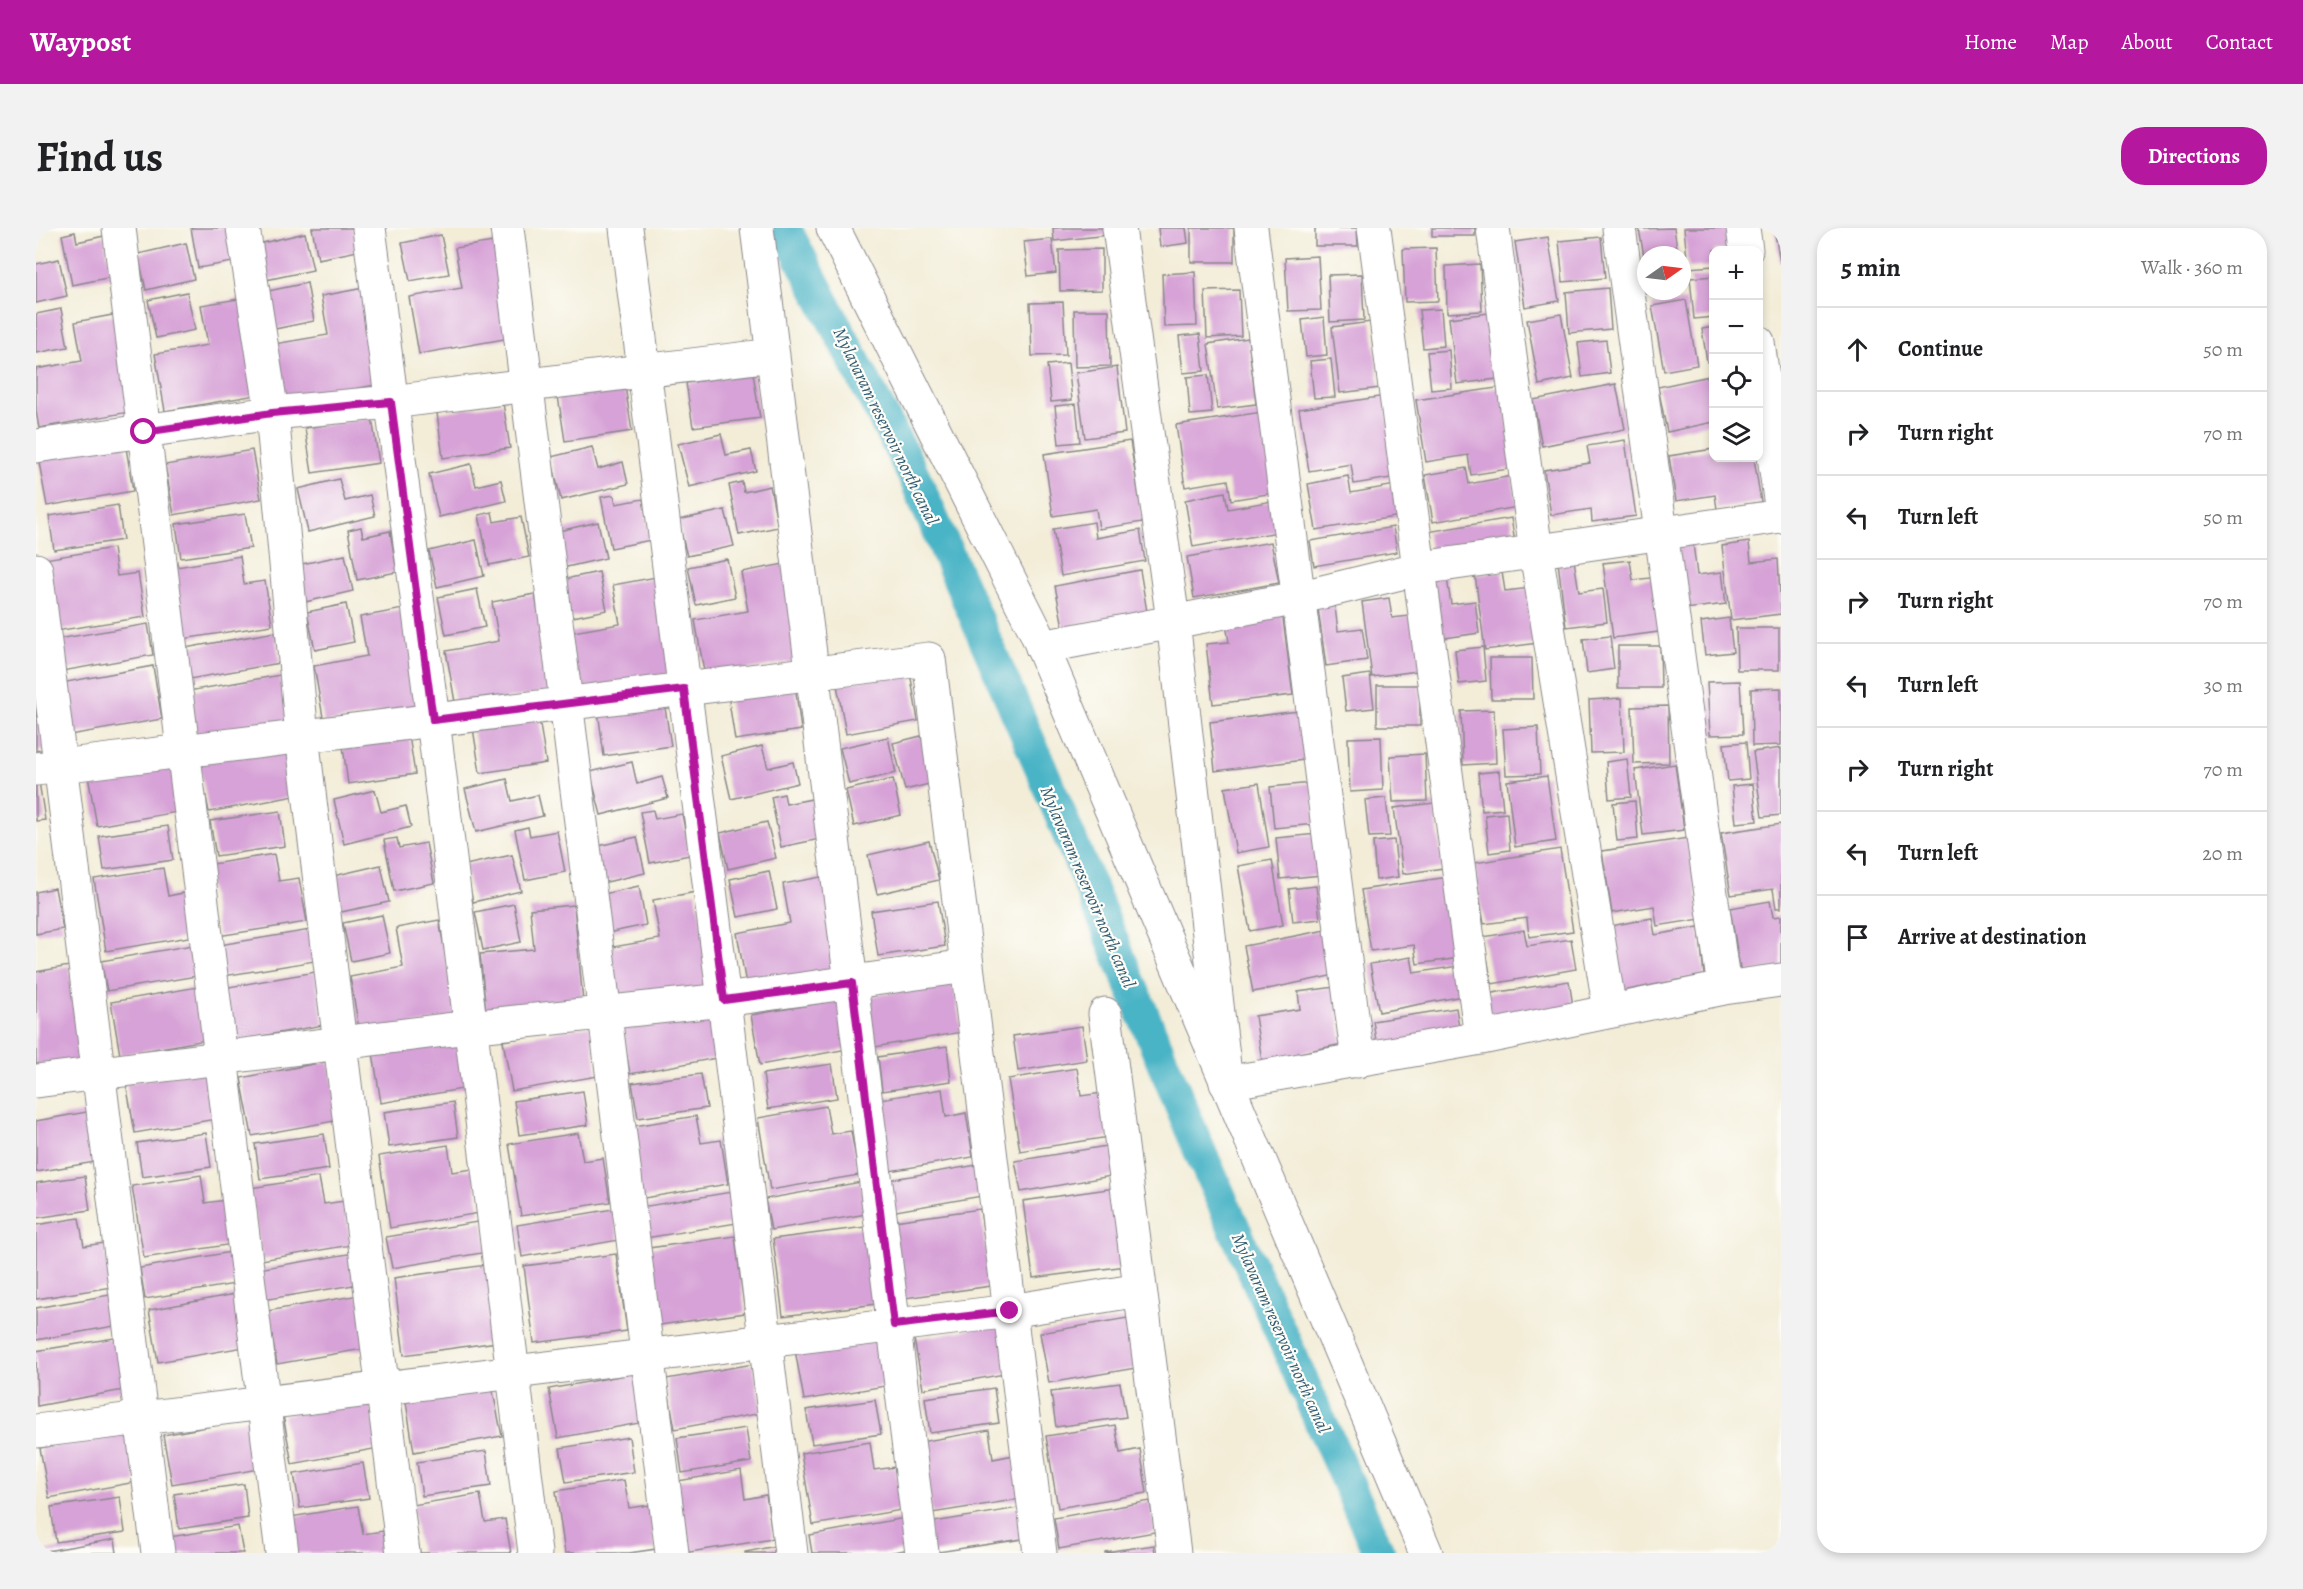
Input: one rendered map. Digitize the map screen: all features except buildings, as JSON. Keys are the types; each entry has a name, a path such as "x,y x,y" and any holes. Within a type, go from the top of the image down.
{"street":[{"path":"118,228 282,1553"},
{"path":"243,228 272,413 302,736 403,1553"},
{"path":"369,228 433,720 535,1553"},
{"path":"507,228 672,1553"},
{"path":"626,228 724,1000 791,1553"},
{"path":"757,228 922,1553"},
{"path":"833,228 1042,647 1426,1553"},
{"path":"1119,228 1173,621 1226,1083"},
{"path":"1251,228 1358,1061"},
{"path":"1374,228 1421,568 1481,1038"},
{"path":"1493,228 1536,552 1610,1011"},
{"path":"1619,228 1724,988"},
{"path":"1743,228 1745,246"},
{"path":"1760,354 1781,506"},
{"path":"36,446 272,413 391,402 773,355"},
{"path":"1042,647 1298,598 1421,568 1781,516"},
{"path":"36,570 48,767 99,1073 158,1553"},
{"path":"48,767 929,659 1040,1553"},
{"path":"36,1081 469,1027 724,1000 967,966"},
{"path":"1226,1083 1481,1038 1724,988 1781,980"},
{"path":"1105,1014 1174,1553"},
{"path":"36,1431 1010,1311 1140,1290"}],"waterway":[{"name":"Mylavaram reservoir north canal","path":"785,228 914,476 1041,768 1198,1147 1379,1553"}],"route":[{"path":"144,432 272,413 391,402 433,720 684,689 724,1000 852,983 894,1325 1010,1311"}]}
